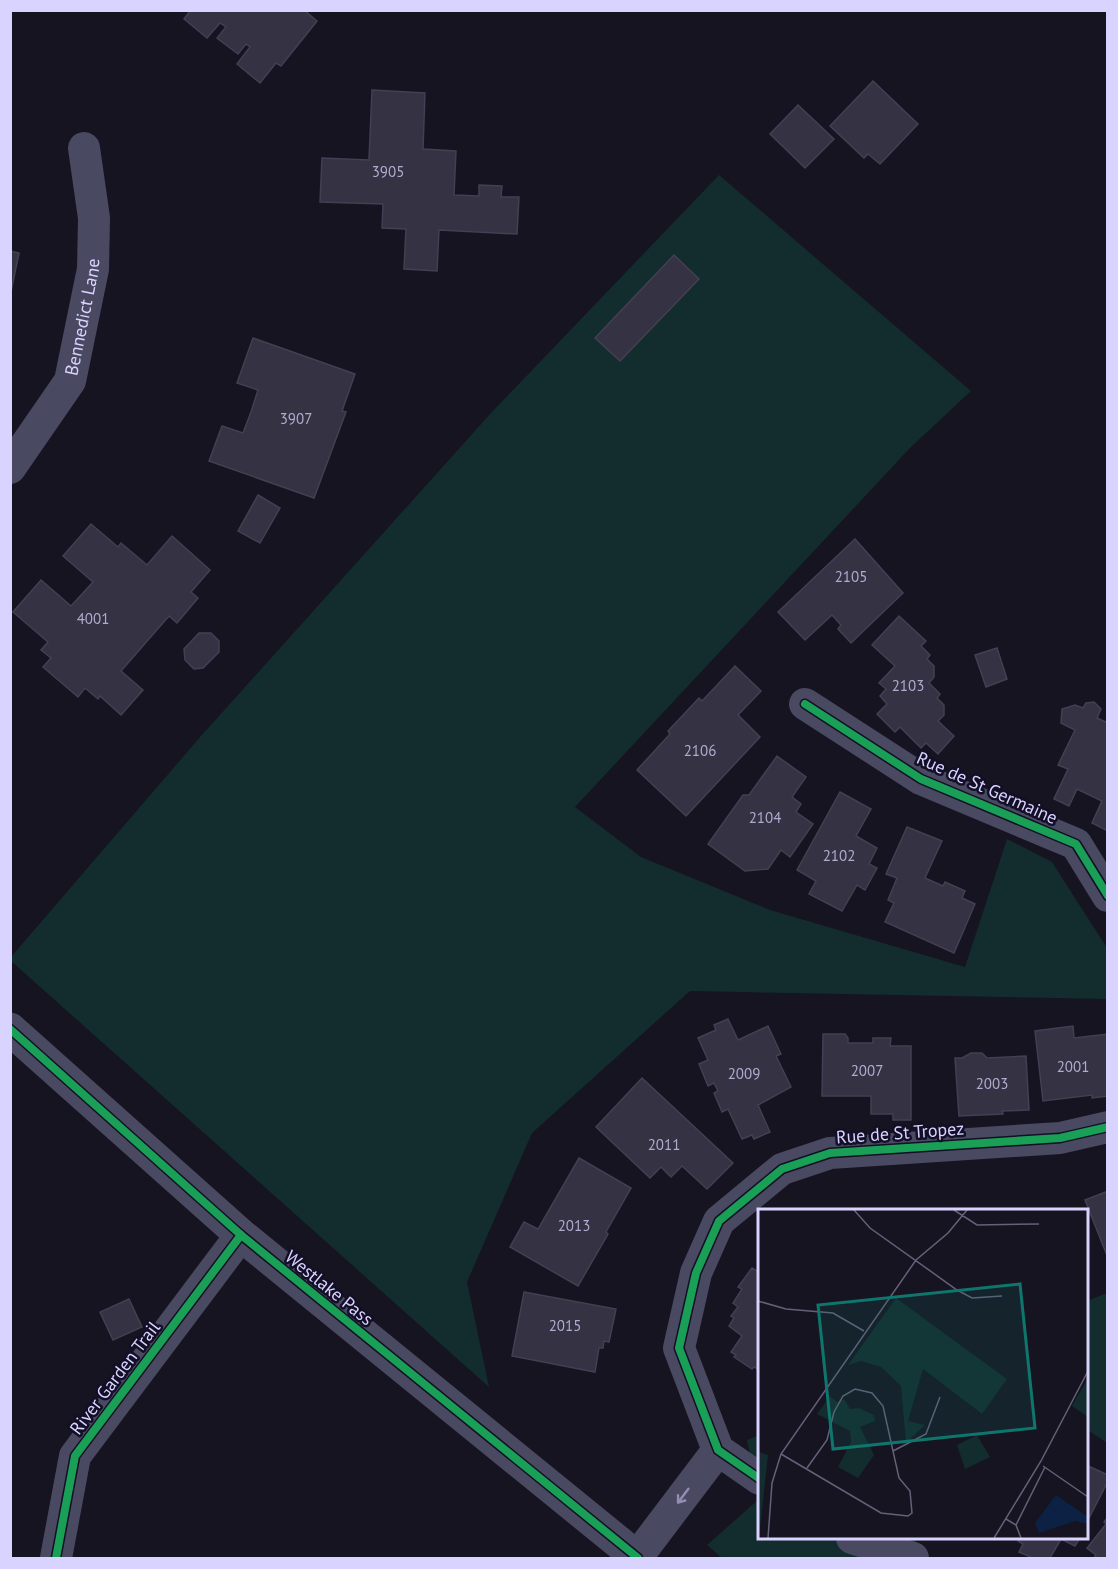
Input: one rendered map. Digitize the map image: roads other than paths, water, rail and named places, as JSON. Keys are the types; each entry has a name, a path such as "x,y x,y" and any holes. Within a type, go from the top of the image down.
{"street":[{"name":"Bennedict Lane","path":"10,468 70,381 93,269 94,218 84,148"},
{"name":"Rue de St Germaine","path":"805,704 921,779 1077,844 1107,896"},
{"name":"Westlake Pass","path":"10,1029 241,1235 637,1558"},
{"name":"Rue de St Tropez","path":"718,1449 679,1348 696,1273 719,1221 746,1198 782,1169 830,1153 1060,1138 1107,1127"},
{"name":"River Garden Trail","path":"56,1558 75,1456 241,1235"},
{"path":"637,1558 718,1449 758,1478"},
{"path":"855,1539 913,1558"}]}
